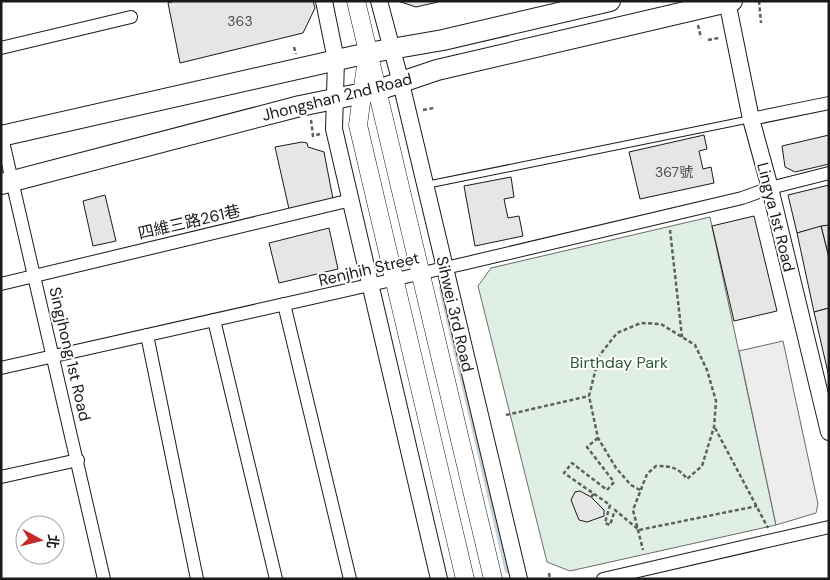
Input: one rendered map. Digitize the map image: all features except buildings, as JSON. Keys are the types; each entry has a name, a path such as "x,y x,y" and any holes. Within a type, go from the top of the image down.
{"main road":[{"path":"356,1 368,53 370,91 358,125 465,579"},
{"name":"Jhongshan 2nd Road","path":"2,135 368,53 443,40 610,1"},
{"name":"Jhongshan 2nd Road","path":"7,183 300,106 334,100 401,83 437,70 729,2"},
{"name":"Sihwei 3rd Road","path":"370,91 421,274 493,579"}],"street":[{"path":"324,1 336,60 334,129 440,579"},
{"name":"Sihwei 3rd Road","path":"379,1 390,49 401,83 519,579"},
{"name":"Lingya 1st Road","path":"729,2 751,119 770,188 829,432"},
{"path":"1,48 131,17"},
{"path":"751,119 829,102"},
{"name":"Singjhong 1st Road","path":"2,135 7,183 35,276 104,579"},
{"name":"Renjhih Street","path":"1,368 421,274 742,198 770,188 829,173"},
{"name":"四維三路261巷","path":"1,284 350,200"},
{"path":"284,304 350,579"},
{"path":"214,320 276,579"},
{"path":"147,335 197,579"},
{"path":"1,477 78,460"},
{"path":"603,579 829,527"}],"lane":[{"path":"424,185 751,119"}],"path":[{"path":"759,1 762,23"},
{"path":"670,230 682,337"},
{"path":"640,490 631,485 616,468 598,438 590,396 599,356 616,333 641,323 661,324 695,345 707,370 716,401 714,427 708,453 702,466 687,479 682,473 671,466 656,466 646,474 633,510 643,550"},
{"path":"506,415 590,396"},
{"path":"714,427 768,528"},
{"path":"598,438 587,448 614,482 608,490 572,463 564,473 610,505 604,523 610,525 615,510 639,530"},
{"path":"591,497 595,493"},
{"path":"639,530 757,506"},
{"path":"549,572 550,579"}],"green space":[{"name":"Birthday Park","path":"710,217 776,525 570,571 547,562 478,286 491,268"}],"shaded area":[{"path":"783,341 818,504 816,513 776,525 739,351"}],"waterway":[{"path":"441,288 507,571"}]}
